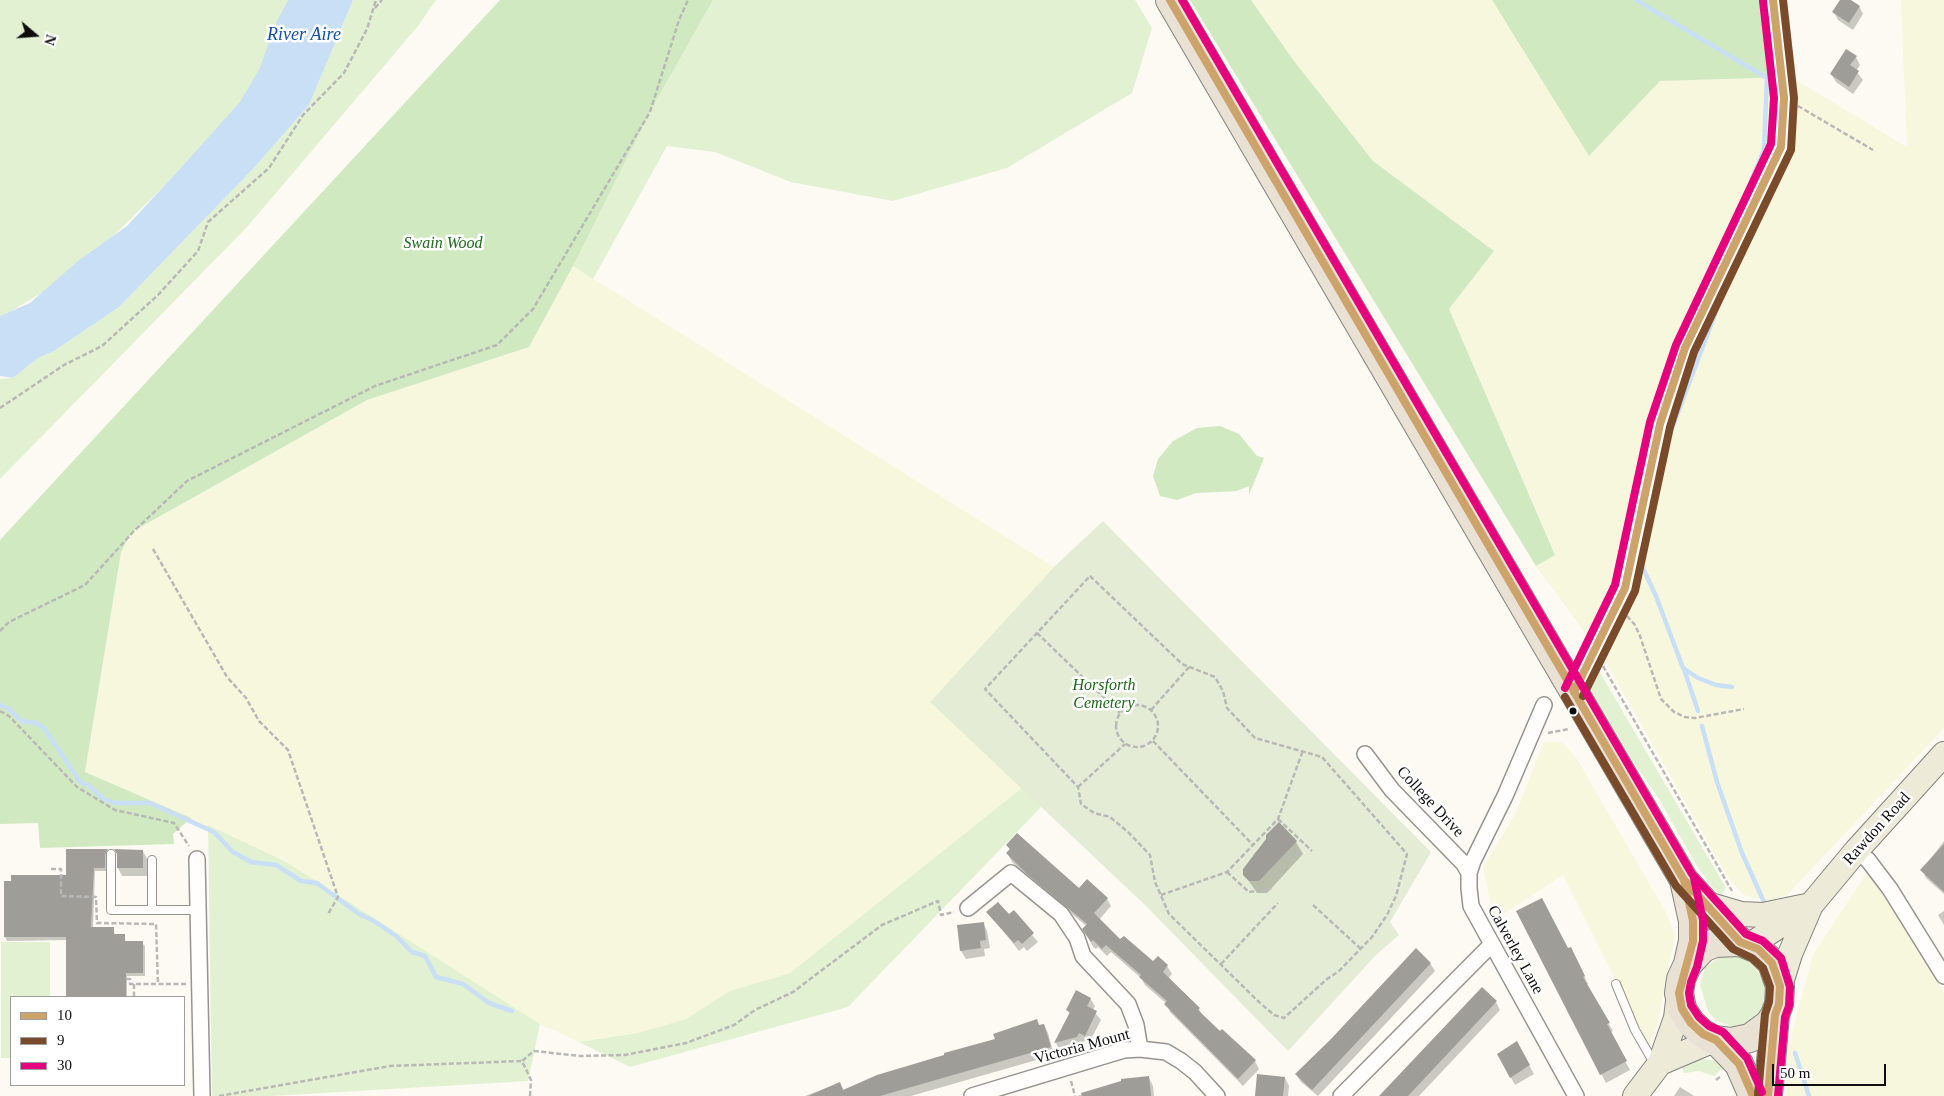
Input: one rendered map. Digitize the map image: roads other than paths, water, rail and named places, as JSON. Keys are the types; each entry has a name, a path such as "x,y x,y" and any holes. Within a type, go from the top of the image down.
{"highway":[{"path":"1170,0 1684,880 1745,943 1758,949 1772,963 1780,986 1779,1004 1769,1024 1750,1038 1731,1042 1715,1040"},
{"path":"1684,880 1693,921 1693,941 1688,964 1681,979 1679,993 1682,1009 1691,1023 1703,1034 1715,1040 1739,1064 1754,1096"},
{"path":"1688,964 1703,948 1715,943 1745,943"},
{"path":"1768,1096 1774,1015"}],"main road":[{"name":"Rawdon Road","path":"1780,986 1790,954 1811,905 1856,851 1944,754"},
{"path":"1707,904 1741,914 1763,915 1811,905"},
{"name":"Rawdon Road","path":"1745,943 1811,905"},
{"path":"1635,1096 1659,1065 1676,1018 1679,993"},
{"path":"1659,1065 1715,1040"}],"street":[{"path":"1574,692 1625,588 1660,424 1685,348 1781,147 1784,98 1773,0"},
{"name":"Calverley Lane","path":"1544,705 1469,873 1471,906 1576,1096"},
{"name":"College Drive","path":"1364,754 1392,790 1464,864 1469,873"},
{"path":"1856,851 1868,860 1890,889 1944,976"},
{"path":"197,859 202,1096"},
{"path":"968,908 1011,873 1061,914 1077,938 1083,956 1128,1004 1136,1025 1140,1049"},
{"path":"1341,1096 1492,944"},
{"name":"Victoria Mount","path":"972,1096 1124,1050 1140,1049 1166,1052 1181,1061 1195,1072 1217,1096"}],"lane":[{"path":"111,854 111,910 198,910"},
{"path":"152,860 152,910"},
{"path":"1616,984 1635,1030 1659,1065"}],"water":[{"name":"River Aire","path":"288,0 353,0 309,105 252,170 119,307 54,351 38,358 13,378 0,376 0,316 30,303 78,261 127,226 178,171 240,102 260,68 274,27"}],"waterway":[{"path":"1636,0 1767,78 1764,150 1716,265"},
{"path":"1728,280 1662,455 1659,483 1640,562 1656,596 1683,668 1698,678 1716,685 1732,687"},
{"path":"1684,669 1698,711"},
{"path":"0,705 9,709 21,721 36,723 44,728 80,782 89,786 104,799 115,803 150,803 214,832 233,852 251,862 276,865 301,881 317,883 359,914 374,921 396,936 412,952 425,956 436,977 463,984 489,1003 512,1011"},
{"path":"1702,726 1717,782 1742,853 1764,902"},
{"path":"1795,1053 1809,1096"}],"park label":[{"name":"Swain Wood","path":"443,244"},
{"name":"Horsforth Cemetery","path":"1104,695"}]}
